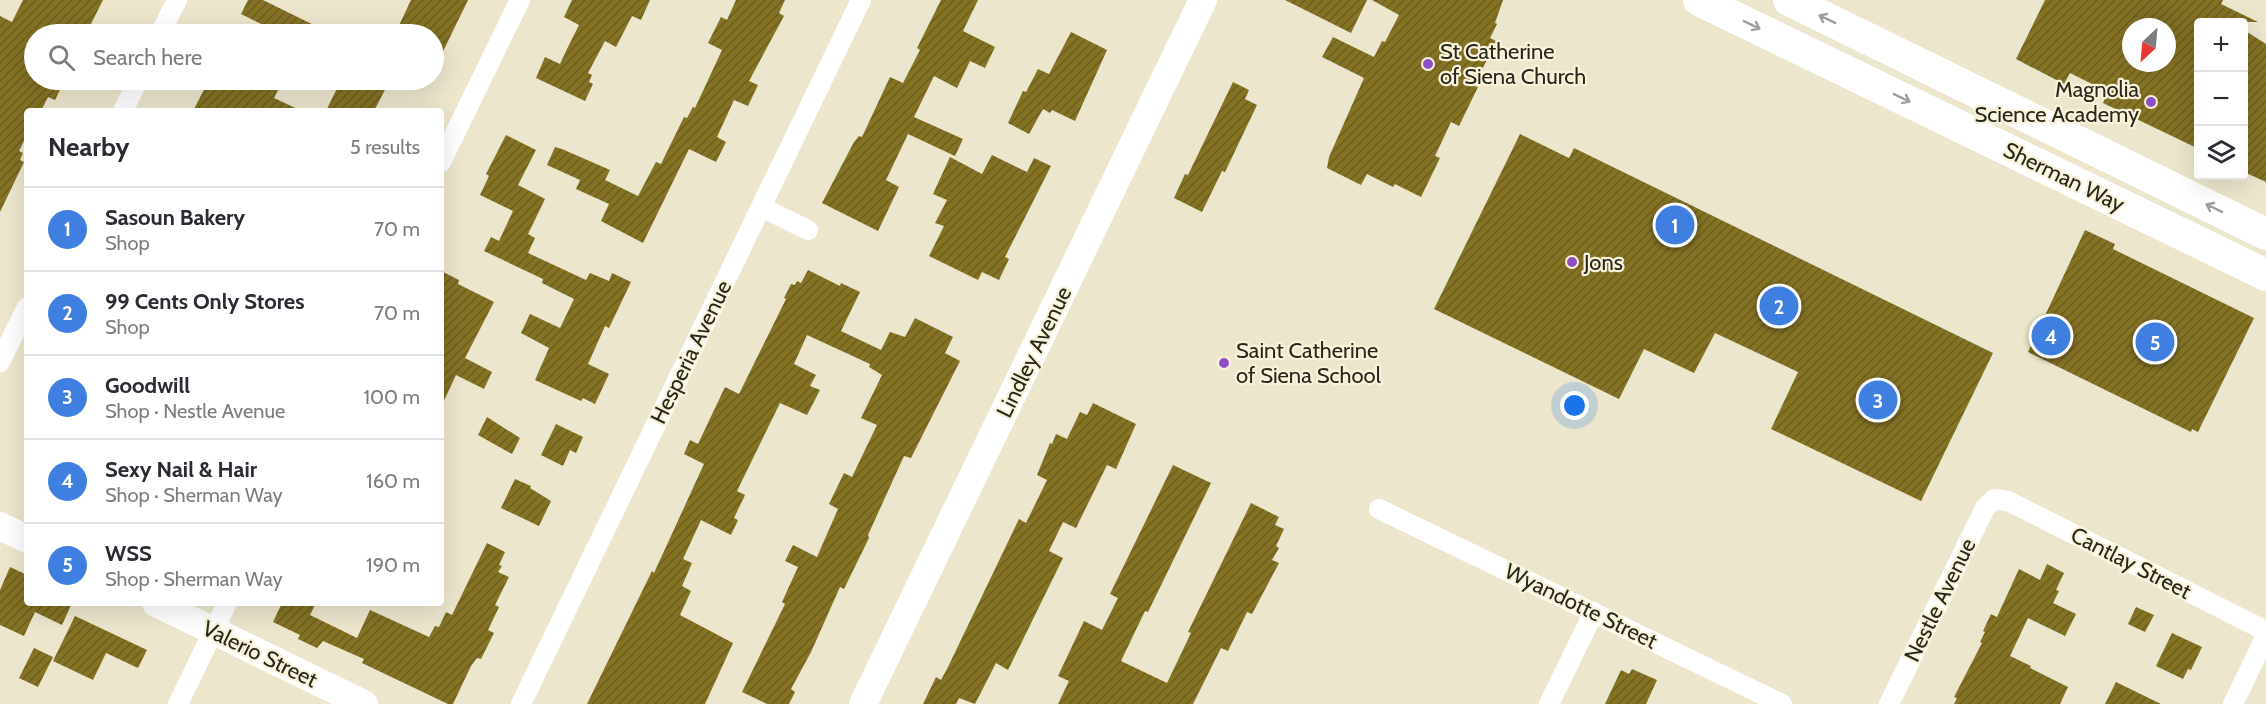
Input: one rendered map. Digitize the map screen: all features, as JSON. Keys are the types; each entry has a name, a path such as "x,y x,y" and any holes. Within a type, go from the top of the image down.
{"main road":[{"name":"Lindley Avenue","path":"863,704 1203,0"},
{"name":"Sherman Way","path":"1700,0 2266,275"},
{"name":"Sherman Way","path":"1789,0 2266,234"},
{"path":"0,526 24,538"},
{"name":"Valerio Street","path":"162,606 364,704"}],"street":[{"path":"165,24 177,0"},
{"path":"444,156 520,0"},
{"name":"Hesperia Avenue","path":"521,704 861,0"},
{"path":"124,108 133,90"},
{"path":"761,207 808,230"},
{"path":"0,362 24,313"},
{"name":"Cantlay Street","path":"1994,499 2008,501 2266,631"},
{"name":"Nestle Avenue","path":"1889,704 1985,508 1994,499"},
{"name":"Wyandotte Street","path":"1379,508 1782,704"},
{"path":"178,704 226,606"},
{"path":"1549,704 1594,612"},
{"path":"2233,704 2266,636"}],"building":[{"path":"23,0 103,0 91,24 24,24 24,90 60,90 55,100 48,97 42,108 24,108 24,141 19,151 23,153 20,160 24,162 0,212 0,16 12,22"},
{"path":"248,0 263,0 312,24 261,24 241,14"},
{"path":"411,0 468,0 444,49 444,24 400,24"},
{"path":"572,0 650,0 641,20 632,16 616,47 605,41 588,73 592,75 589,82 593,84 585,101 536,78 545,57 560,64 579,25 564,17"},
{"path":"736,0 785,0 779,13 784,16 749,81 758,85 748,106 734,100 717,137 726,142 716,162 689,149 643,243 601,221 609,204 576,189 580,180 547,165 555,147 562,149 610,170 605,180 638,196 656,162 661,164 684,117 687,118 693,107 695,108 722,50 708,43 721,17 727,20"},
{"path":"941,0 978,0 963,31 995,47 985,68 970,61 957,88 934,76 914,117 963,139 955,156 908,134 886,180 899,187 878,231 822,203 854,142 859,136 862,137 890,77 903,83 920,50 917,48"},
{"path":"1285,0 1367,0 1351,33"},
{"name":"St Catherine of Siena Church","path":"1372,0 1503,0 1495,23 1497,24 1490,38 1496,41 1474,86 1478,87 1459,126 1451,122 1435,156 1440,158 1421,197 1367,174 1361,185 1327,168 1329,157 1364,78 1322,57 1333,37 1374,57 1399,15"},
{"name":"Magnolia Science Academy","path":"2045,0 2223,0 2221,4 2258,22 2248,22 2248,18 2194,18 2194,147 2103,103 2108,92 2070,73 2064,84 2016,59"},
{"path":"1071,32 1107,50 1075,121 1052,110 1050,113 1043,109 1029,134 1008,123 1023,91 1026,92 1038,69 1049,74"},
{"path":"2248,33 2266,44 2266,182 2248,174"},
{"path":"1233,82 1249,90 1245,99 1257,105 1225,172 1222,171 1202,212 1174,198 1185,174 1188,175"},
{"path":"204,90 278,90 274,98 296,108 195,108"},
{"path":"336,90 385,90 376,108 327,108"},
{"path":"1520,134 1569,158 1574,148 1993,353 1921,501 1771,429 1798,372 1715,333 1694,373 1644,349 1619,399 1434,309"},
{"path":"506,135 536,150 518,185 545,199 528,234 535,238 528,253 586,280 590,273 609,281 612,273 631,282 609,328 605,326 588,364 609,374 595,404 583,398 581,401 535,380 549,348 521,333 530,314 560,328 574,299 542,283 543,279 484,251 491,237 499,241 513,211 480,195 489,176 486,174"},
{"path":"992,155 1027,172 1034,158 1051,166 1005,257 1009,259 999,280 982,272 978,280 929,256 944,226 935,223 947,200 933,194 950,157 982,174"},
{"path":"2085,230 2115,244 2113,249 2254,318 2198,432 2192,429 2191,432 2028,352"},
{"path":"808,270 840,286 841,283 860,292 841,331 881,350 890,332 905,337 915,318 953,337 945,353 960,361 911,458 904,456 868,535 869,538 844,589 840,587 811,652 791,689 795,692 789,704 767,704 742,692 785,604 782,602 798,567 785,561 793,545 817,557 838,509 829,504 844,473 852,477 877,425 861,418 882,375 869,367 870,364 807,335 794,364 816,375 810,386 820,390 807,415 780,403 737,491 745,495 734,518 738,520 731,535 701,520 683,559 692,563 682,586 691,591 680,615 733,643 705,704 587,704 652,571 654,573 704,464 684,454 690,440 698,444 725,387 739,394 786,299 784,298 791,284 795,285 797,281 801,283"},
{"path":"444,272 459,280 458,284 494,302 465,358 492,372 484,389 456,375 444,401"},
{"path":"1093,403 1136,424 1116,469 1107,465 1076,528 1063,522 1049,551 1063,558 1008,670 996,663 975,704 959,698 956,704 923,704 936,677 941,680 948,667 1019,519 1026,523 1047,480 1037,475 1050,443 1052,444 1056,434 1067,439 1080,412 1087,415"},
{"path":"487,417 520,438 512,454 478,435"},
{"path":"556,424 583,437 576,453 570,450 563,466 541,455"},
{"path":"1173,465 1211,483 1148,612 1145,611 1121,661 1167,683 1191,633 1188,632 1251,503 1279,517 1275,525 1284,529 1276,546 1279,548 1272,560 1279,563 1252,614 1247,612 1228,651 1221,648 1193,704 1058,704 1069,681 1058,676 1084,621 1102,630 1118,598 1110,594"},
{"path":"515,479 531,486 530,488 551,501 539,526 501,508"},
{"path":"487,543 505,552 498,572 509,577 495,605 499,607 488,630 494,633 481,659 477,658 471,666 453,704 448,704 362,663 364,659 323,641 317,648 298,639 300,635 273,622 281,606 314,606 310,615 357,638 370,610 429,637 435,626 439,627 446,612 452,615"},
{"path":"2047,564 2064,573 2053,603 2076,614 2065,636 2028,618 2010,656 2068,687 2060,704 1954,704 1957,698 1954,697 1982,643 1980,642 1985,632 1983,631 1991,614 1997,617 2019,569 2040,580"},
{"path":"10,567 24,574 24,606 71,606 62,625 35,612 24,636 0,625 0,590"},
{"path":"2136,607 2154,615 2145,632 2128,624"},
{"path":"75,616 147,650 138,668 106,653 93,680 53,661"},
{"path":"2172,633 2202,647 2191,670 2188,669 2183,679 2156,666"},
{"path":"34,648 53,657 38,687 19,678"},
{"path":"1632,669 1657,680 1646,704 1605,704 1621,670 1629,674"},
{"path":"2116,682 2161,704 2105,704"}],"place":[{"name":"St Catherine of Siena Church","path":"1428,64"},
{"name":"Magnolia Science Academy","path":"2151,102"},
{"name":"Sasoun Bakery","path":"1675,225"},
{"name":"Jons","path":"1572,262"},
{"name":"99 Cents Only Stores","path":"1779,306"},
{"name":"Sexy Nail & Hair","path":"2051,336"},
{"name":"WSS","path":"2155,342"},
{"name":"Saint Catherine of Siena School","path":"1224,363"},
{"name":"Goodwill","path":"1878,400"}]}
